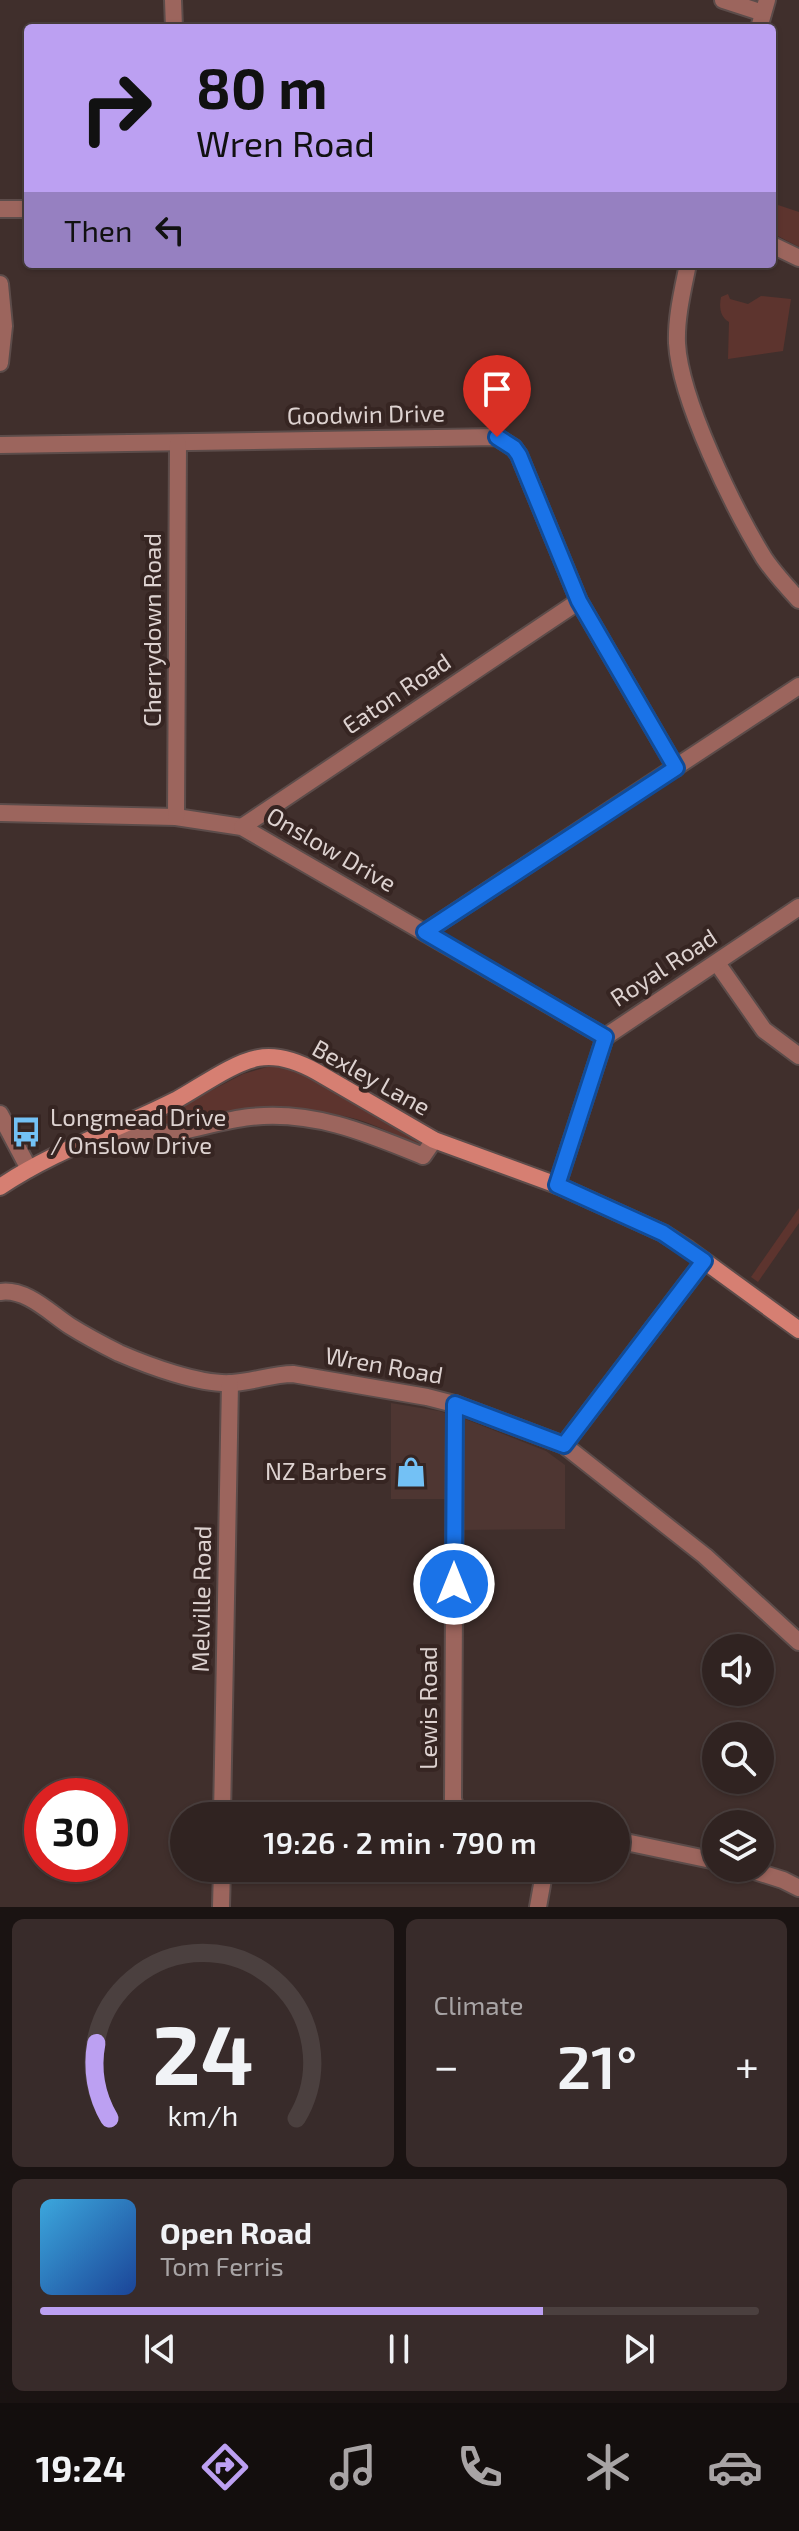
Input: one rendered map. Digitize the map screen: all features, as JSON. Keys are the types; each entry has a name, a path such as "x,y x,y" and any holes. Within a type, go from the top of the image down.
{"street":[{"path":"173,0 174,24"},
{"path":"723,0 763,14"},
{"path":"0,209 24,209"},
{"path":"776,247 799,258"},
{"path":"687,268 677,342 688,395 712,455 748,529 766,560 799,600"},
{"path":"0,284 4,326 0,363"},
{"name":"Goodwin Drive","path":"0,445 497,437 519,455 579,601 676,768"},
{"name":"Cherrydown Road","path":"176,817 178,444"},
{"name":"Eaton Road","path":"242,827 579,601"},
{"path":"425,932 799,686"},
{"name":"Onslow Drive","path":"0,813 176,817 242,827 605,1037"},
{"name":"Royal Road","path":"557,1185 605,1037 799,907"},
{"path":"717,963 764,1030 799,1056"},
{"name":"Bexley Lane","path":"0,1187 29,1169 110,1133 243,1063 258,1058 279,1057 300,1062 434,1140 557,1185 663,1233 799,1330"},
{"path":"0,1114 29,1169"},
{"name":"Bexley Lane","path":"110,1133 138,1137 163,1135 240,1118 278,1116 329,1121 423,1156 434,1140"},
{"path":"564,1445 704,1261"},
{"name":"Wren Road","path":"0,1292 26,1296 72,1327 127,1356 194,1377 230,1383 293,1374 415,1394 455,1404 564,1445 705,1556 799,1642"},
{"name":"Melville Road","path":"222,1802 230,1383"},
{"name":"Lewis Road","path":"454,1802 455,1404"},
{"path":"630,1843 702,1858"},
{"path":"774,1877 799,1888"},
{"path":"221,1907 222,1882"},
{"path":"538,1907 542,1882"}],"shaded area":[{"path":"776,204 799,212 799,247 776,235"},
{"path":"728,294 730,299 748,304 761,296 791,299 783,351 728,359 729,322 722,315 720,304 721,297"},
{"path":"278,1064 296,1067 427,1141 423,1147 358,1120 297,1110 221,1117 145,1131 141,1127 243,1074"},
{"path":"799,1208 799,1223 758,1282 751,1277"},
{"path":"391,1403 465,1419 546,1451 565,1465 565,1529 457,1530 456,1499 391,1499"}],"place":[{"name":"Longmead Drive / Onslow Drive","path":"26,1132"},
{"name":"NZ Barbers","path":"411,1472"}],"route":[{"path":"454,1584 455,1404 564,1445 704,1261 663,1233 557,1185 605,1037 425,932 676,768 579,601 519,455 497,437"}]}
